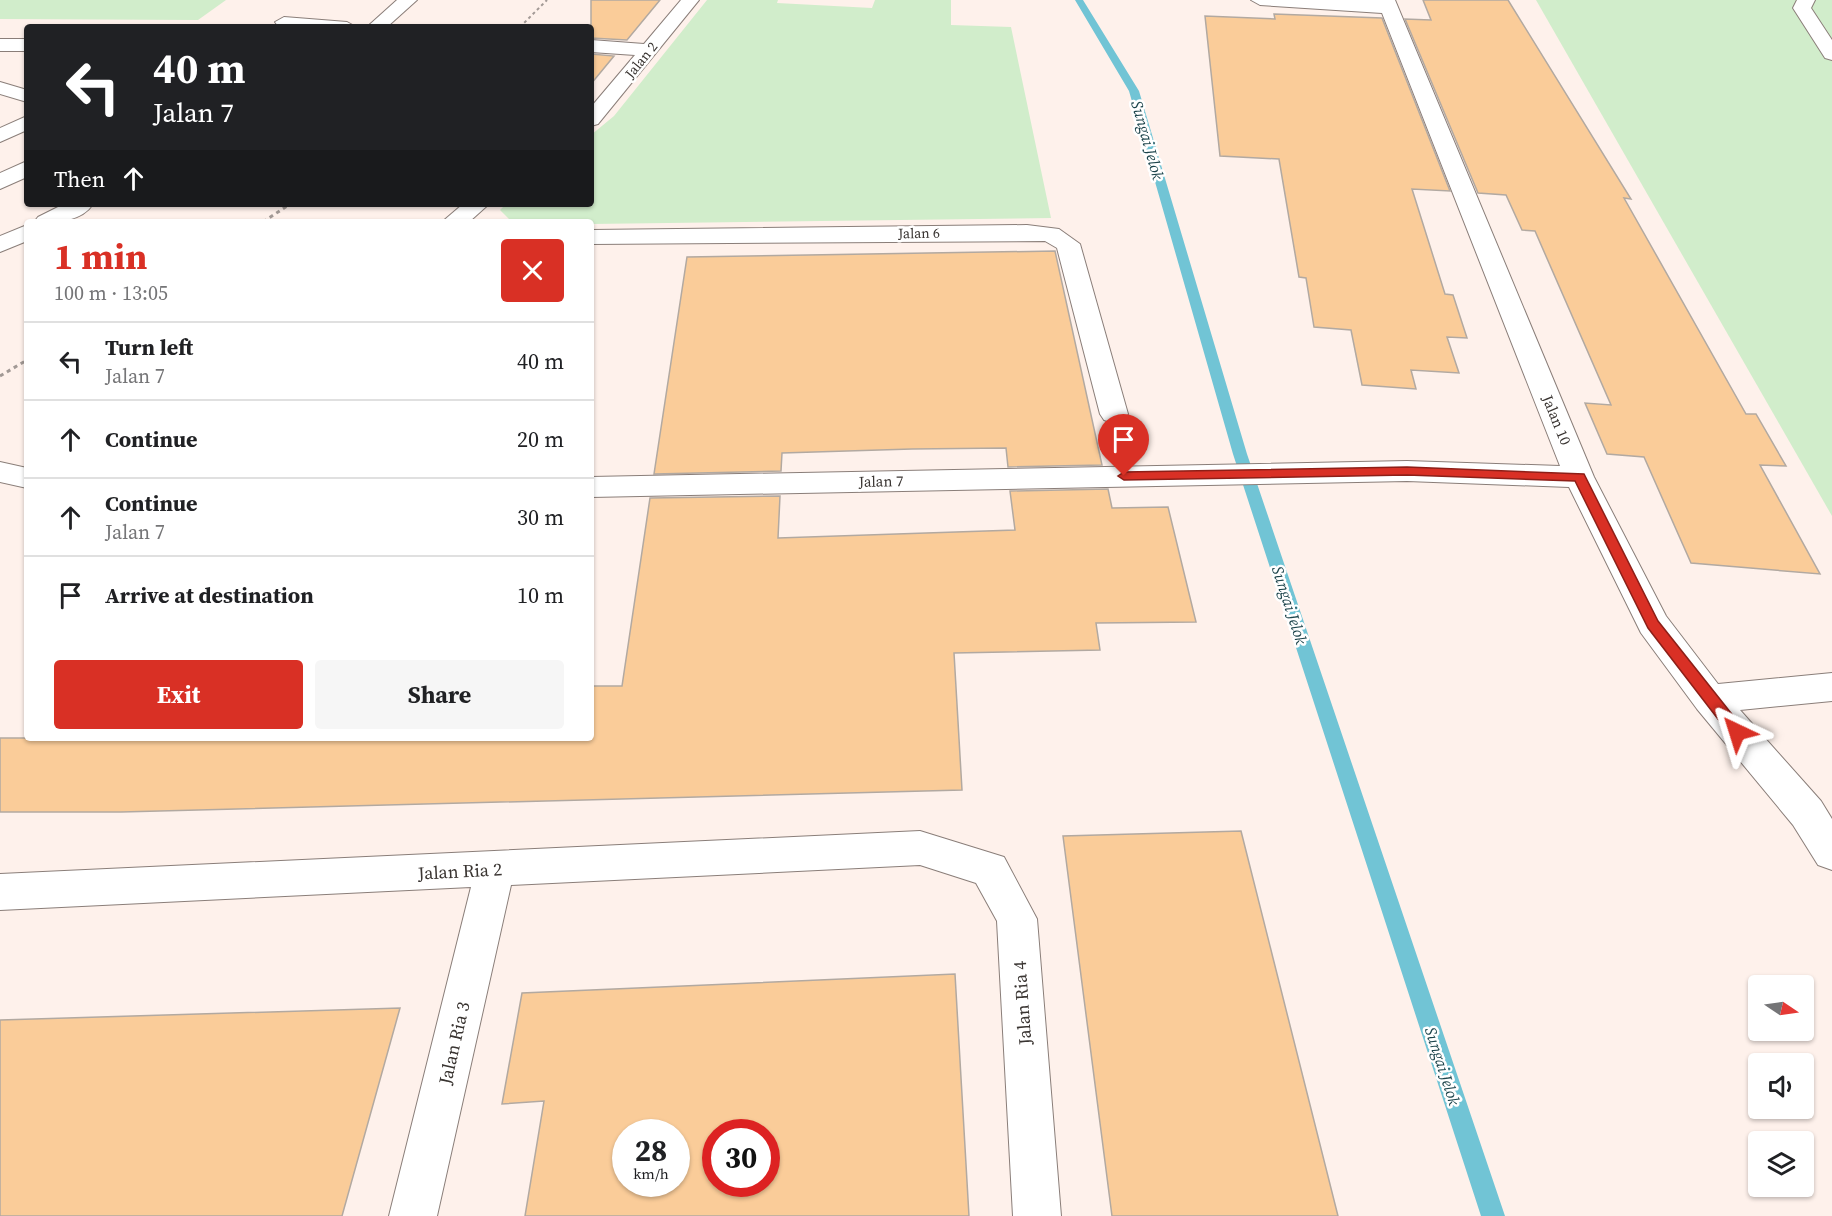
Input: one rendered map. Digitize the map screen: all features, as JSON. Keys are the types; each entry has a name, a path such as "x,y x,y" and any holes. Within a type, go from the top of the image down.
{"street":[{"path":"380,24 408,0"},
{"name":"Jalan 2","path":"594,116 690,0"},
{"name":"Jalan 10","path":"1260,0 1388,4 1579,477 1653,624 1709,699 1807,813 1832,853"},
{"path":"1806,0 1802,8 1832,54"},
{"path":"281,24 306,6"},
{"path":"0,45 24,45"},
{"path":"594,46 649,50"},
{"path":"0,88 24,95"},
{"path":"0,136 24,124"},
{"path":"0,182 24,170"},
{"path":"52,219 76,207"},
{"path":"458,219 474,207"},
{"name":"Jalan 6","path":"594,237 1027,232 1051,234 1068,244 1114,414"},
{"path":"0,246 24,234"},
{"name":"Jalan 7","path":"594,487 1407,471 1579,477"},
{"path":"0,472 24,477"},
{"path":"1709,699 1832,687"},
{"name":"Jalan Ria 2","path":"0,892 920,848"},
{"name":"Jalan Ria 4","path":"920,848 990,870 1017,919 1037,1216"},
{"name":"Jalan Ria 3","path":"413,1216 495,869"}],"path":[{"path":"523,24 547,0"},
{"path":"268,219 286,207"},
{"path":"0,376 24,362"}],"green space":[{"path":"0,0 226,0 198,20 0,19"},
{"path":"707,0 778,0 777,3 872,8 875,0 951,0 951,25 1011,27 1051,218 594,224 594,219 509,219 500,210 503,207 594,207 594,133 614,116"},
{"path":"1536,0 1832,0 1832,516"}],"building":[{"path":"591,0 660,0 627,40 594,38 594,24 591,24"},
{"path":"1423,0 1508,0 1631,199 1624,198 1746,414 1756,414 1786,466 1760,465 1820,574 1691,563 1644,457 1607,454 1585,403 1611,405 1535,231 1522,230 1506,195 1478,193 1405,19 1431,20"},
{"path":"1274,14 1382,18 1450,191 1412,189 1445,294 1453,295 1467,338 1447,337 1459,373 1411,370 1416,389 1362,385 1351,330 1314,327 1306,278 1299,277 1279,159 1220,156 1205,16 1275,19"},
{"path":"594,54 614,56 594,80"},
{"path":"1055,251 1102,465 1008,467 1006,448 912,449 782,453 781,471 654,474 687,257"},
{"path":"1108,489 1112,508 1168,507 1196,622 1096,623 1100,650 954,653 962,790 121,812 0,812 0,738 24,738 24,741 594,741 594,686 622,686 650,498 780,496 778,538 1015,530 1010,491"},
{"path":"1241,831 1338,1216 1112,1216 1063,836"},
{"path":"955,974 969,1216 525,1216 544,1101 502,1104 522,993"},
{"path":"400,1008 342,1216 0,1216 0,1020"}],"waterway":[{"name":"Sungai Jelok","path":"1079,0 1134,91 1240,454 1493,1216"}],"route":[{"path":"1124,476 1407,471 1579,477 1653,624 1709,699 1737,732"}]}
